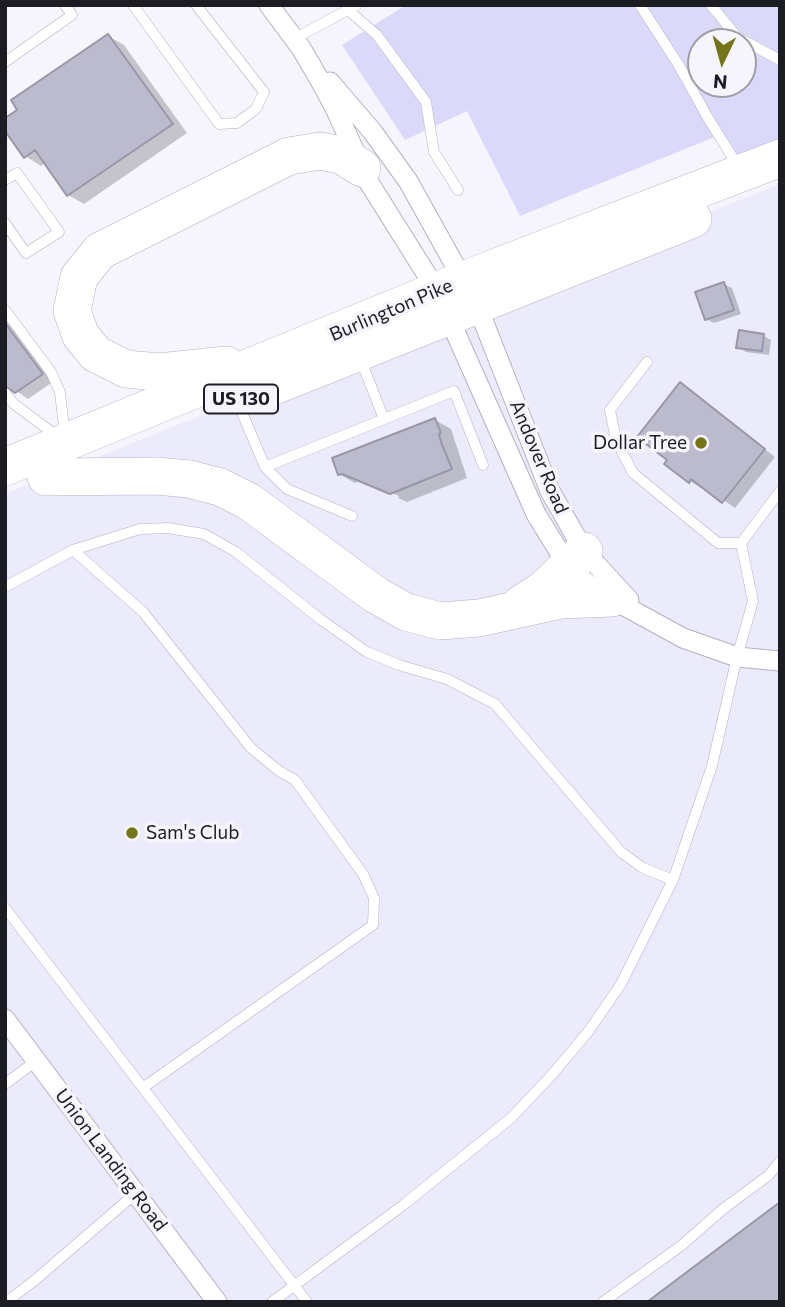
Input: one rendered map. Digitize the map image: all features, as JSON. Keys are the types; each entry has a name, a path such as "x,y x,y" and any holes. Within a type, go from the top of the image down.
{"highway":[{"path":"269,361 159,372 126,369 96,354 81,336 72,311 79,277 100,251 289,156 320,151 341,155 362,168"},
{"name":"Burlington Pike","path":"5,494 357,353 456,298 780,158"},
{"name":"Burlington Pike","path":"5,467 269,361 780,184"},
{"path":"46,477 157,476 189,479 220,487 248,501 376,595 406,612 440,621 479,618 561,600 625,605"},
{"path":"509,612 544,589 576,559"}],"street":[{"name":"Andover Road","path":"269,5 297,43 372,131 408,181 456,298 536,514 576,559 625,605"},
{"name":"Andover Road","path":"297,43 318,77 368,181 456,298 550,491 576,559 595,590 625,605"},
{"path":"625,605 683,638 737,657 780,661"},
{"name":"Union Landing Road","path":"5,1019 217,1302"}],"lane":[{"path":"5,62 72,15 65,5"},
{"path":"133,5 219,124 237,123 256,109 264,92 196,5"},
{"path":"640,5 742,173"},
{"path":"711,5 737,37 780,60"},
{"path":"297,43 353,8 377,35 426,102 434,152 458,190"},
{"path":"5,180 17,173 59,232 26,253 5,223"},
{"path":"5,310 51,372 60,392 65,443"},
{"path":"357,353 384,419"},
{"path":"647,362 610,410 617,439 633,473 718,543 741,543"},
{"path":"265,467 454,391 483,465"},
{"path":"5,393 13,404 65,443"},
{"path":"237,401 265,467 287,489 352,516"},
{"path":"272,1302 487,1139 550,1077 588,1032 621,984 673,880 712,766 753,601 741,543 780,491"},
{"path":"5,587 73,550 140,529 168,528 205,534 226,545 320,619 367,652 447,679 495,704 621,852 643,869 673,880"},
{"path":"73,550 143,612 251,748 279,772 295,780 363,874 374,898 373,925 144,1087"},
{"path":"5,908 307,1302"},
{"path":"5,1084 36,1062"},
{"path":"603,1302 682,1245 768,1175 780,1161"},
{"path":"6,1302 136,1193"}],"shaded area":[{"path":"406,5 780,5 780,158 742,173 717,136 520,216 467,111 405,140 342,45"},
{"path":"780,184 780,1302 5,1302 5,494"}],"building":[{"path":"108,34 173,124 67,196 35,150 24,158 5,131 5,118 17,110 11,100"},
{"path":"724,282 734,310 705,320 695,292"},
{"path":"5,323 43,374 15,393 5,386"},
{"path":"739,330 764,334 762,351 736,348"},
{"name":"Dollar Tree","path":"680,382 765,449 722,503 691,479 689,483 664,464 667,460 637,437"},
{"path":"435,418 452,469 390,494 342,474 338,475 332,458"},
{"path":"780,1202 780,1302 647,1302"}],"place":[{"name":"Dollar Tree","path":"701,443"},
{"name":"Sam's Club","path":"132,833"}]}
